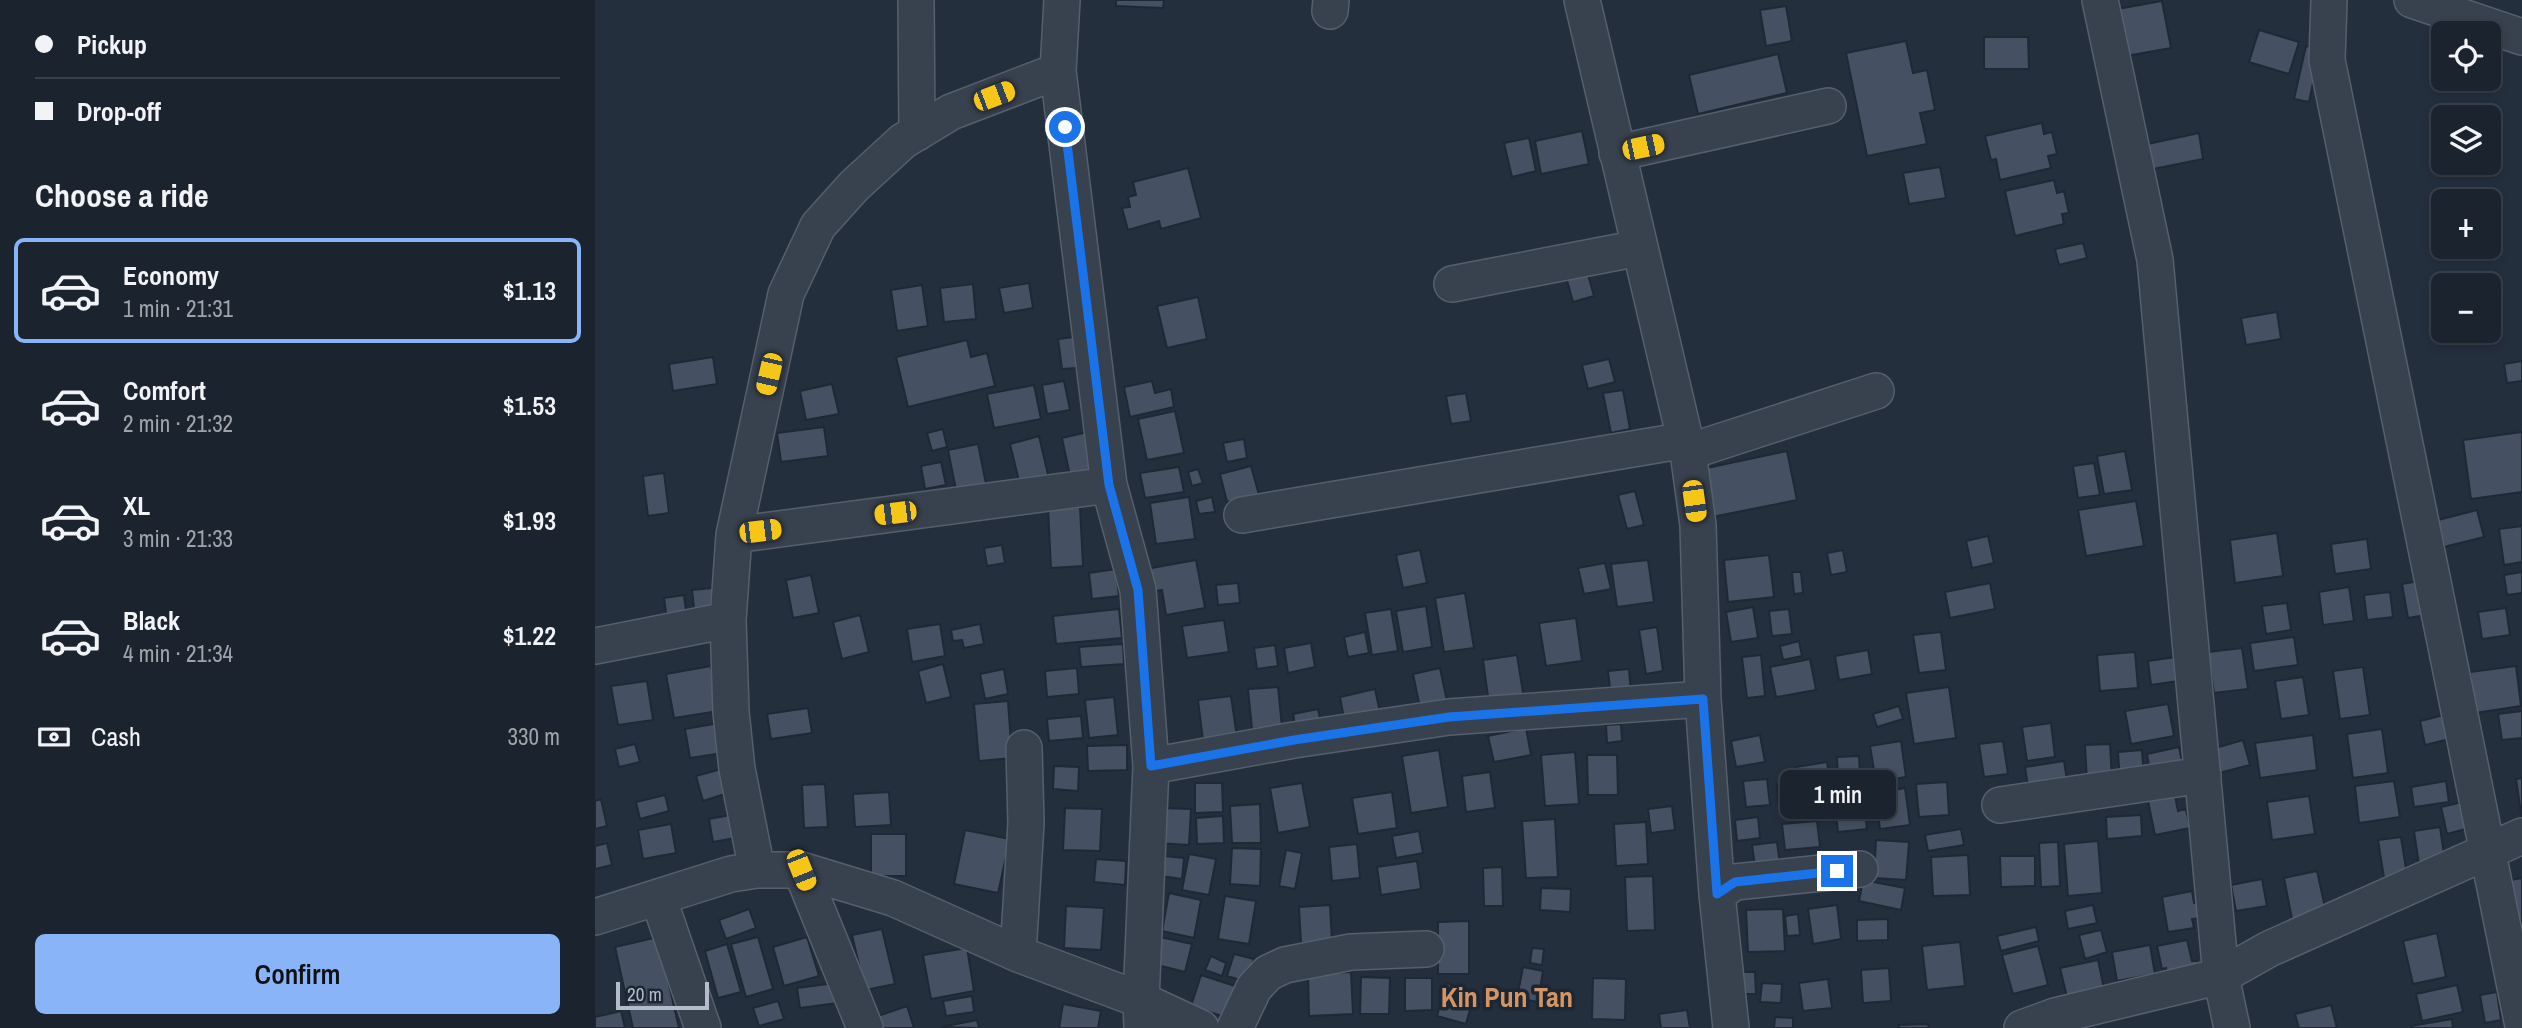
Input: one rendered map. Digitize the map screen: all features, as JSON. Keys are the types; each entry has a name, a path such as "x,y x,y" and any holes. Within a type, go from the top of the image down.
{"street":[{"path":"916,0 917,132"},
{"path":"1062,0 1058,71 1109,485 1138,590 1151,766 1142,1014"},
{"path":"1582,0 1687,446 1698,525 1703,699 1717,894 1731,1028"},
{"path":"2100,0 2155,260 2221,976 2232,1028"},
{"path":"2329,0 2327,60 2522,1021"},
{"path":"2412,0 2522,37"},
{"path":"757,870 737,769 731,712 729,620 734,535 786,293 818,226 853,186 903,141 951,112 1058,71"},
{"path":"1617,153 1828,106"},
{"path":"1452,284 1639,248"},
{"path":"1242,515 1687,446 1876,391"},
{"path":"734,535 1109,485"},
{"path":"595,646 729,620"},
{"path":"1151,766 1294,740 1449,717 1703,699"},
{"path":"1018,954 1026,823 1024,748"},
{"path":"2000,805 2203,775"},
{"path":"2022,1028 2055,1016 2221,976 2269,948 2522,836"},
{"path":"1717,894 1735,882 1860,869"},
{"path":"595,917 731,874 757,870 801,870 893,898 1142,1014 1201,1028"},
{"path":"801,870 865,1028"},
{"path":"658,897 703,1028"},
{"path":"1235,1028 1254,988 1268,973 1285,965 1351,952 1426,949"}],"building":[{"path":"1116,0 1164,0 1163,8 1116,6"},
{"path":"2162,1 2171,48 2115,58 2106,11"},
{"path":"1786,6 1792,41 1766,46 1760,10"},
{"path":"2259,30 2299,42 2289,74 2249,62"},
{"path":"1984,37 2028,37 2029,69 1984,69"},
{"path":"1906,41 1913,73 1927,70 1935,110 1920,113 1927,144 1867,156 1846,53"},
{"path":"2306,46 2320,49 2309,102 2294,99"},
{"path":"1778,54 1787,93 1698,114 1689,75"},
{"path":"2042,123 2044,134 2052,132 2057,154 2048,156 2051,168 2000,180 1996,159 1991,160 1985,136"},
{"path":"1582,131 1589,164 1541,174 1535,141"},
{"path":"2199,133 2203,159 2148,170 2143,145"},
{"path":"1529,138 1536,171 1512,177 1504,143"},
{"path":"1940,167 1946,198 1909,204 1903,173"},
{"path":"1188,168 1201,218 1161,229 1159,221 1128,230 1122,208 1130,207 1128,197 1136,195 1133,182"},
{"path":"2054,180 2057,193 2064,191 2069,213 2062,214 2064,224 2015,236 2005,191"},
{"path":"2083,243 2087,258 2059,265 2055,249"},
{"path":"1587,271 1594,296 1573,302 1566,277"},
{"path":"1029,283 1033,308 1004,313 999,288"},
{"path":"973,284 976,319 944,322 940,288"},
{"path":"922,285 928,326 897,331 891,290"},
{"path":"1198,297 1207,339 1167,348 1157,306"},
{"path":"2277,312 2281,339 2246,345 2241,318"},
{"path":"1074,337 1077,368 1062,369 1058,339"},
{"path":"967,340 971,357 987,353 995,386 908,407 896,357"},
{"path":"713,357 717,384 673,391 669,364"},
{"path":"1609,359 1615,382 1588,389 1582,365"},
{"path":"2522,361 2522,381 2507,383 2504,364"},
{"path":"1064,381 1070,410 1047,414 1042,385"},
{"path":"1152,381 1155,393 1171,389 1174,407 1130,417 1124,387"},
{"path":"832,384 839,414 806,420 800,391"},
{"path":"1034,385 1041,419 994,428 987,394"},
{"path":"1623,390 1630,429 1611,433 1603,393"},
{"path":"1466,393 1471,421 1451,424 1446,396"},
{"path":"1175,411 1184,453 1147,460 1138,419"},
{"path":"824,427 828,456 781,462 777,433"},
{"path":"943,429 947,447 932,451 927,433"},
{"path":"1096,430 1104,469 1070,476 1062,438"},
{"path":"2522,432 2522,492 2471,499 2463,440"},
{"path":"1039,436 1049,479 1020,485 1010,444"},
{"path":"1244,439 1247,458 1227,462 1223,443"},
{"path":"978,444 986,484 956,490 948,450"},
{"path":"1787,451 1797,500 1712,517 1702,469"},
{"path":"2125,451 2132,490 2104,494 2097,456"},
{"path":"941,462 946,485 925,489 921,466"},
{"path":"2094,463 2100,495 2078,498 2073,466"},
{"path":"1251,466 1259,495 1227,502 1220,474"},
{"path":"1179,467 1184,492 1145,498 1140,473"},
{"path":"1198,469 1203,483 1192,486 1188,472"},
{"path":"664,473 669,513 648,516 643,476"},
{"path":"1635,491 1644,525 1627,529 1618,495"},
{"path":"1189,497 1195,539 1156,544 1150,503"},
{"path":"1212,497 1215,512 1199,514 1196,501"},
{"path":"2136,501 2144,546 2086,556 2078,510"},
{"path":"1080,507 1083,566 1051,568 1048,508"},
{"path":"2477,510 2484,537 2444,547 2438,520"},
{"path":"2522,526 2522,562 2504,565 2499,529"},
{"path":"2277,533 2283,576 2235,583 2230,540"},
{"path":"1988,536 1994,563 1972,568 1966,541"},
{"path":"2367,539 2371,569 2335,574 2331,544"},
{"path":"1002,545 1005,563 987,566 984,548"},
{"path":"1420,550 1427,583 1403,588 1396,555"},
{"path":"1843,550 1847,572 1831,575 1827,553"},
{"path":"1769,555 1774,597 1728,602 1724,560"},
{"path":"1196,560 1205,608 1166,615 1162,590 1150,592 1146,569"},
{"path":"1648,560 1654,602 1617,607 1611,564"},
{"path":"1605,563 1611,589 1584,594 1578,568"},
{"path":"1116,569 1119,596 1092,599 1089,573"},
{"path":"1792,572 1801,572 1803,593 1794,594"},
{"path":"2522,572 2522,593 2507,595 2504,575"},
{"path":"811,575 819,613 793,618 786,580"},
{"path":"2419,581 2426,615 2408,618 2402,584"},
{"path":"1238,583 1240,603 1218,605 1216,585"},
{"path":"1990,583 1995,609 1950,618 1945,592"},
{"path":"722,587 725,613 695,617 692,590"},
{"path":"2349,587 2354,621 2323,625 2319,592"},
{"path":"2390,592 2393,617 2367,620 2364,595"},
{"path":"1465,593 1474,648 1444,652 1435,598"},
{"path":"684,595 687,618 667,620 664,598"},
{"path":"2287,603 2291,630 2266,634 2262,606"},
{"path":"1426,606 1432,647 1403,652 1396,611"},
{"path":"1753,607 1758,638 1731,642 1726,612"},
{"path":"2506,608 2510,635 2482,639 2478,612"},
{"path":"1119,609 1122,638 1056,644 1053,616"},
{"path":"1391,609 1398,651 1372,655 1365,613"},
{"path":"1789,609 1792,634 1772,636 1769,611"},
{"path":"860,615 869,652 842,659 833,622"},
{"path":"1576,618 1582,661 1546,666 1539,623"},
{"path":"1224,620 1229,652 1187,658 1182,626"},
{"path":"940,624 945,656 912,662 907,629"},
{"path":"980,624 984,644 964,648 962,640 953,641 951,630"},
{"path":"1657,627 1663,671 1646,674 1639,630"},
{"path":"1365,632 1369,653 1348,657 1344,637"},
{"path":"1941,632 1946,670 1919,673 1913,635"},
{"path":"2294,637 2298,665 2254,671 2250,643"},
{"path":"1799,641 1802,656 1783,660 1780,646"},
{"path":"1311,643 1315,667 1288,673 1284,648"},
{"path":"1123,644 1124,664 1081,667 1079,647"},
{"path":"1275,645 1278,666 1257,669 1254,648"},
{"path":"2242,648 2248,689 2214,693 2208,652"},
{"path":"1868,650 1872,674 1839,680 1835,656"},
{"path":"2135,652 2138,688 2100,691 2097,655"},
{"path":"1517,655 1524,699 1489,704 1483,660"},
{"path":"1761,655 1765,696 1747,698 1742,657"},
{"path":"2176,657 2178,681 2151,685 2148,661"},
{"path":"1810,659 1816,690 1776,697 1770,667"},
{"path":"943,664 951,697 926,703 918,671"},
{"path":"711,666 719,711 674,718 666,674"},
{"path":"2516,666 2521,706 2475,713 2470,672"},
{"path":"2363,667 2370,715 2340,719 2333,671"},
{"path":"1077,668 1079,694 1047,697 1045,671"},
{"path":"1440,668 1448,706 1421,712 1413,674"},
{"path":"1004,669 1008,694 985,699 980,674"},
{"path":"1629,669 1631,694 1611,697 1608,671"},
{"path":"2303,677 2309,715 2281,719 2275,681"},
{"path":"647,681 653,720 618,725 611,686"},
{"path":"1278,687 1282,727 1252,729 1248,689"},
{"path":"1949,687 1956,738 1914,744 1906,693"},
{"path":"1375,689 1381,717 1345,724 1340,697"},
{"path":"1231,696 1237,737 1203,741 1198,700"},
{"path":"1114,697 1118,735 1089,738 1085,700"},
{"path":"1008,701 1012,758 979,761 974,704"},
{"path":"2168,704 2174,736 2131,744 2125,711"},
{"path":"1899,706 1903,719 1877,727 1873,714"},
{"path":"808,708 812,733 771,739 767,714"},
{"path":"1318,709 1322,728 1297,734 1293,714"},
{"path":"2522,711 2522,738 2502,740 2498,714"},
{"path":"2448,714 2454,738 2425,745 2420,721"},
{"path":"1081,716 1083,738 1049,741 1047,719"},
{"path":"719,723 723,753 690,758 685,729"},
{"path":"2051,723 2055,757 2027,761 2022,727"},
{"path":"1621,724 1622,741 1607,743 1606,725"},
{"path":"1526,728 1531,755 1494,762 1488,736"},
{"path":"2382,729 2388,773 2353,778 2347,734"},
{"path":"1760,735 1765,762 1736,767 1731,741"},
{"path":"2313,735 2317,770 2260,778 2255,743"},
{"path":"2243,740 2250,765 2219,773 2212,749"},
{"path":"1901,741 1906,777 1876,782 1870,746"},
{"path":"2003,741 2008,774 1984,777 1979,744"},
{"path":"635,744 640,762 619,767 615,749"},
{"path":"2110,744 2112,779 2087,781 2085,745"},
{"path":"1127,745 1127,770 1088,771 1087,746"},
{"path":"2179,747 2184,772 2151,778 2147,754"},
{"path":"1439,750 1448,807 1411,813 1402,756"},
{"path":"2142,750 2144,780 2120,782 2118,752"},
{"path":"1575,752 1579,804 1545,806 1541,755"},
{"path":"1587,755 1617,755 1618,795 1588,795"},
{"path":"1859,756 1860,776 1838,777 1837,757"},
{"path":"2064,761 2068,787 2029,793 2025,767"},
{"path":"1827,762 1833,802 1802,806 1796,767"},
{"path":"1054,766 1079,767 1078,791 1053,789"},
{"path":"725,768 731,792 703,801 696,776"},
{"path":"1490,772 1495,808 1466,812 1462,776"},
{"path":"2522,778 2522,820 2516,779"},
{"path":"1767,779 1770,805 1746,807 1743,781"},
{"path":"2394,781 2400,817 2359,823 2355,786"},
{"path":"2446,781 2449,802 2414,807 2411,787"},
{"path":"1796,782 1798,802 1778,803 1777,784"},
{"path":"1947,782 1949,815 1919,817 1916,784"},
{"path":"1195,783 1222,783 1223,812 1195,813"},
{"path":"1302,783 1310,827 1278,833 1270,788"},
{"path":"825,784 828,827 804,828 802,785"},
{"path":"1905,788 1910,825 1880,829 1875,793"},
{"path":"889,792 891,825 855,827 853,794"},
{"path":"1392,792 1397,828 1358,834 1352,798"},
{"path":"1863,794 1867,829 1838,832 1834,797"},
{"path":"665,795 669,811 640,819 636,802"},
{"path":"2175,796 2178,811 2186,809 2190,828 2155,835 2148,801"},
{"path":"2309,796 2315,834 2272,840 2267,802"},
{"path":"601,799 607,826 595,829 595,801"},
{"path":"2467,801 2473,827 2447,834 2441,807"},
{"path":"1260,804 1261,843 1232,843 1230,806"},
{"path":"1672,806 1675,830 1651,833 1648,809"},
{"path":"1065,808 1102,809 1100,851 1063,850"},
{"path":"1161,808 1191,809 1189,845 1159,843"},
{"path":"736,814 741,837 713,842 709,819"},
{"path":"2141,815 2142,836 2107,839 2106,817"},
{"path":"1223,816 1224,843 1197,844 1196,818"},
{"path":"1758,817 1760,838 1737,841 1735,820"},
{"path":"1555,819 1558,877 1526,878 1522,821"},
{"path":"1817,821 1820,847 1785,850 1782,824"},
{"path":"1646,822 1648,864 1616,866 1614,824"},
{"path":"671,824 676,853 643,859 638,830"},
{"path":"2440,827 2445,861 2419,865 2414,831"},
{"path":"1961,829 1964,845 1928,851 1925,835"},
{"path":"965,830 1010,839 998,893 954,884"},
{"path":"1419,831 1423,853 1396,858 1392,836"},
{"path":"871,834 906,834 906,876 871,876"},
{"path":"2401,837 2407,875 2384,878 2378,840"},
{"path":"1876,840 1909,842 1906,880 1874,878"},
{"path":"2098,841 2102,893 2068,896 2064,844"},
{"path":"1777,842 1780,864 1755,866 1752,845"},
{"path":"2058,842 2060,886 2041,887 2039,843"},
{"path":"607,843 612,865 595,869 595,846"},
{"path":"1357,844 1360,878 1332,881 1329,847"},
{"path":"1232,848 1261,849 1260,886 1230,884"},
{"path":"1286,850 1302,853 1295,889 1279,886"},
{"path":"1189,854 1216,859 1209,895 1182,890"},
{"path":"1968,855 1970,895 1933,896 1931,857"},
{"path":"1164,856 1184,858 1182,879 1161,876"},
{"path":"2000,856 2035,856 2035,886 2001,887"},
{"path":"1096,859 1126,861 1125,885 1094,882"},
{"path":"1417,861 1421,889 1381,895 1377,867"},
{"path":"1502,867 1503,906 1484,906 1483,868"},
{"path":"2317,871 2326,912 2292,919 2284,878"},
{"path":"1653,876 1655,930 1627,931 1625,877"},
{"path":"2522,878 2522,927 2512,928 2505,881"},
{"path":"2262,879 2267,906 2236,911 2231,885"},
{"path":"1863,880 1905,888 1901,910 1859,901"},
{"path":"1541,888 1571,889 1570,912 1540,910"},
{"path":"2192,891 2200,918 2192,919 2194,928 2168,932 2162,897"},
{"path":"1169,893 1201,900 1194,938 1162,931"},
{"path":"1225,896 1256,901 1249,944 1218,939"},
{"path":"1330,905 1332,942 1301,943 1299,907"},
{"path":"1837,905 1841,939 1813,944 1808,909"},
{"path":"2093,905 2097,923 2068,929 2065,911"},
{"path":"1066,906 1104,908 1101,950 1064,948"},
{"path":"749,909 756,928 726,939 719,920"},
{"path":"1783,909 1785,951 1748,952 1746,910"},
{"path":"1798,914 1800,935 1787,936 1785,916"},
{"path":"1888,919 1888,940 1857,941 1857,920"},
{"path":"1469,921 1469,974 1438,974 1438,922"},
{"path":"2036,927 2039,941 2001,951 1997,936"},
{"path":"882,929 895,984 865,990 852,935"},
{"path":"2101,930 2107,952 2085,959 2079,935"},
{"path":"2437,933 2446,977 2413,984 2403,941"},
{"path":"658,937 679,1028 633,1028 615,947"},
{"path":"758,937 773,989 746,997 731,944"},
{"path":"807,937 819,976 784,986 773,947"},
{"path":"1160,937 1192,944 1185,972 1153,964"},
{"path":"2187,940 2192,961 2197,961 2200,977 2169,983 2166,968 2162,969 2157,946"},
{"path":"1960,942 1965,986 1927,990 1922,946"},
{"path":"727,944 741,992 718,998 705,951"},
{"path":"2150,945 2155,974 2117,981 2112,952"},
{"path":"2038,946 2048,985 2013,994 2002,955"},
{"path":"967,948 974,991 931,999 923,955"},
{"path":"1532,948 1544,949 1542,965 1530,963"},
{"path":"1234,954 1254,959 1247,982 1227,976"},
{"path":"1211,956 1226,963 1222,976 1205,970"},
{"path":"2098,960 2104,989 2067,997 2060,968"},
{"path":"1523,967 1543,971 1538,1002 1517,998"},
{"path":"1889,968 1891,1001 1863,1003 1861,970"},
{"path":"1351,972 1353,1014 1309,1016 1308,974"},
{"path":"1736,972 1755,972 1756,994 1736,994"},
{"path":"1201,975 1238,987 1228,1018 1191,1006"},
{"path":"1361,977 1390,978 1389,1014 1360,1014"},
{"path":"1405,978 1432,978 1432,1010 1405,1011"},
{"path":"1593,978 1626,979 1625,1020 1592,1019"},
{"path":"1828,979 1832,1008 1803,1011 1799,983"},
{"path":"835,983 838,1003 800,1008 797,988"},
{"path":"1446,983 1475,992 1466,1024 1437,1016"},
{"path":"1762,983 1782,984 1781,1003 1760,1002"},
{"path":"2457,985 2463,1012 2422,1021 2416,994"},
{"path":"2497,992 2501,1020 2485,1023 2480,995"},
{"path":"972,996 974,1012 946,1016 943,1001"},
{"path":"778,1001 784,1019 759,1026 753,1008"},
{"path":"1063,1004 1101,1011 1098,1028 1059,1028"},
{"path":"2331,1005 2337,1028 2299,1028 2295,1014"},
{"path":"907,1006 914,1028 879,1028 875,1017"},
{"path":"1687,1010 1690,1028 1661,1028 1659,1014"},
{"path":"621,1011 625,1028 595,1028 595,1017"},
{"path":"1775,1017 1793,1018 1793,1028 1774,1028"},
{"path":"2452,1019 2453,1028 2411,1028 2411,1026"},
{"path":"977,1020 979,1028 941,1027"},
{"path":"1928,1024 1929,1028 1899,1028 1899,1025"}],"district":[{"name":"Kin Pun Tan","path":"1507,997"}],"route":[{"path":"1065,127 1109,485 1138,590 1151,766 1294,740 1449,717 1703,699 1717,894 1735,882 1837,871"}]}
